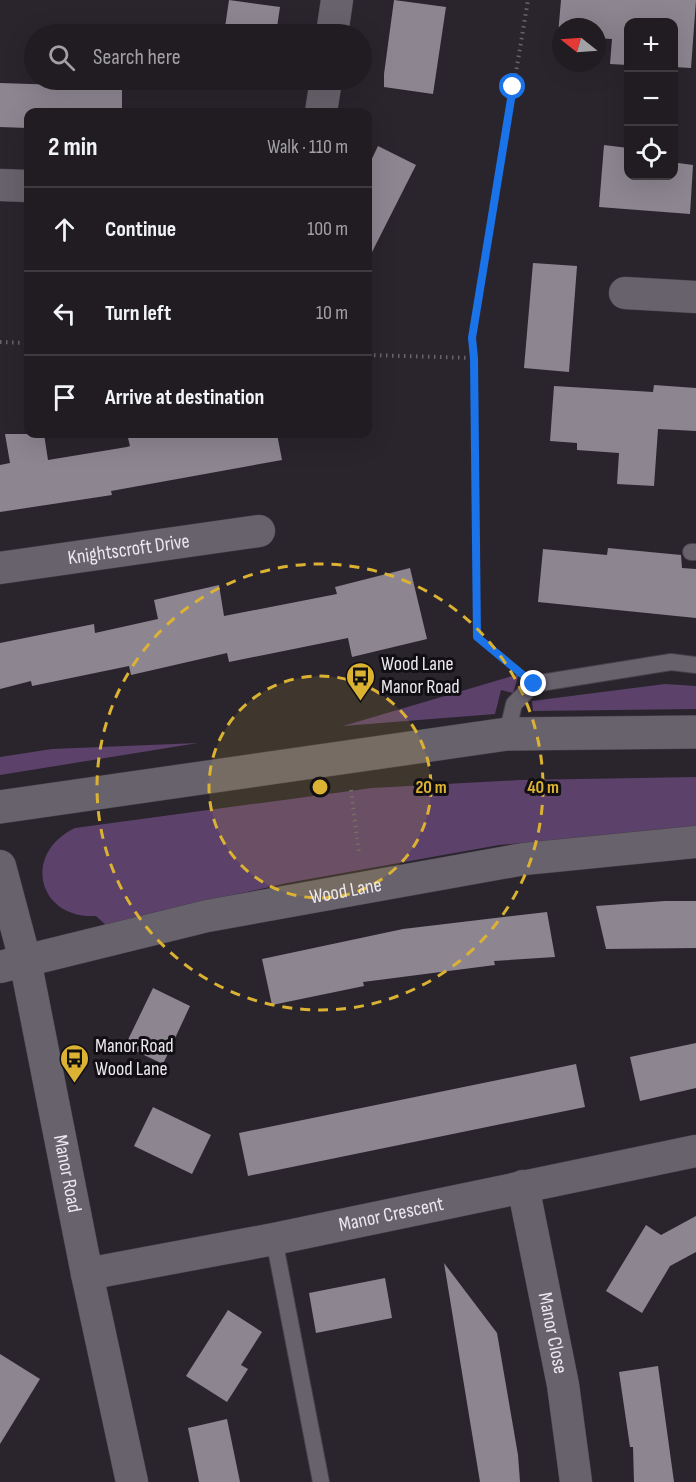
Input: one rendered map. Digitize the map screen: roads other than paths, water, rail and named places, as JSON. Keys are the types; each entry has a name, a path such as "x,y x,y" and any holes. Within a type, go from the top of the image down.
{"street":[{"path":"333,24 337,0"},
{"path":"322,108 324,90"},
{"path":"0,186 24,186"},
{"path":"625,293 696,297"},
{"name":"Knightscroft Drive","path":"0,568 259,531"},
{"path":"0,807 507,734 696,732"},
{"name":"Wood Lane","path":"13,964 207,916 524,859 696,842"},
{"name":"Manor Road","path":"0,866 13,964 87,1274 132,1482"},
{"name":"Manor Crescent","path":"87,1274 274,1239 696,1151"},
{"name":"Manor Close","path":"523,1186 563,1385 576,1482"}],"lane":[{"path":"507,734 514,704 534,684 671,662 696,665"},
{"path":"274,1239 321,1482"}],"place":[{"name":"Wood Lane Manor Road","path":"360,702"},
{"name":"Manor Road Wood Lane","path":"74,1084"}]}
